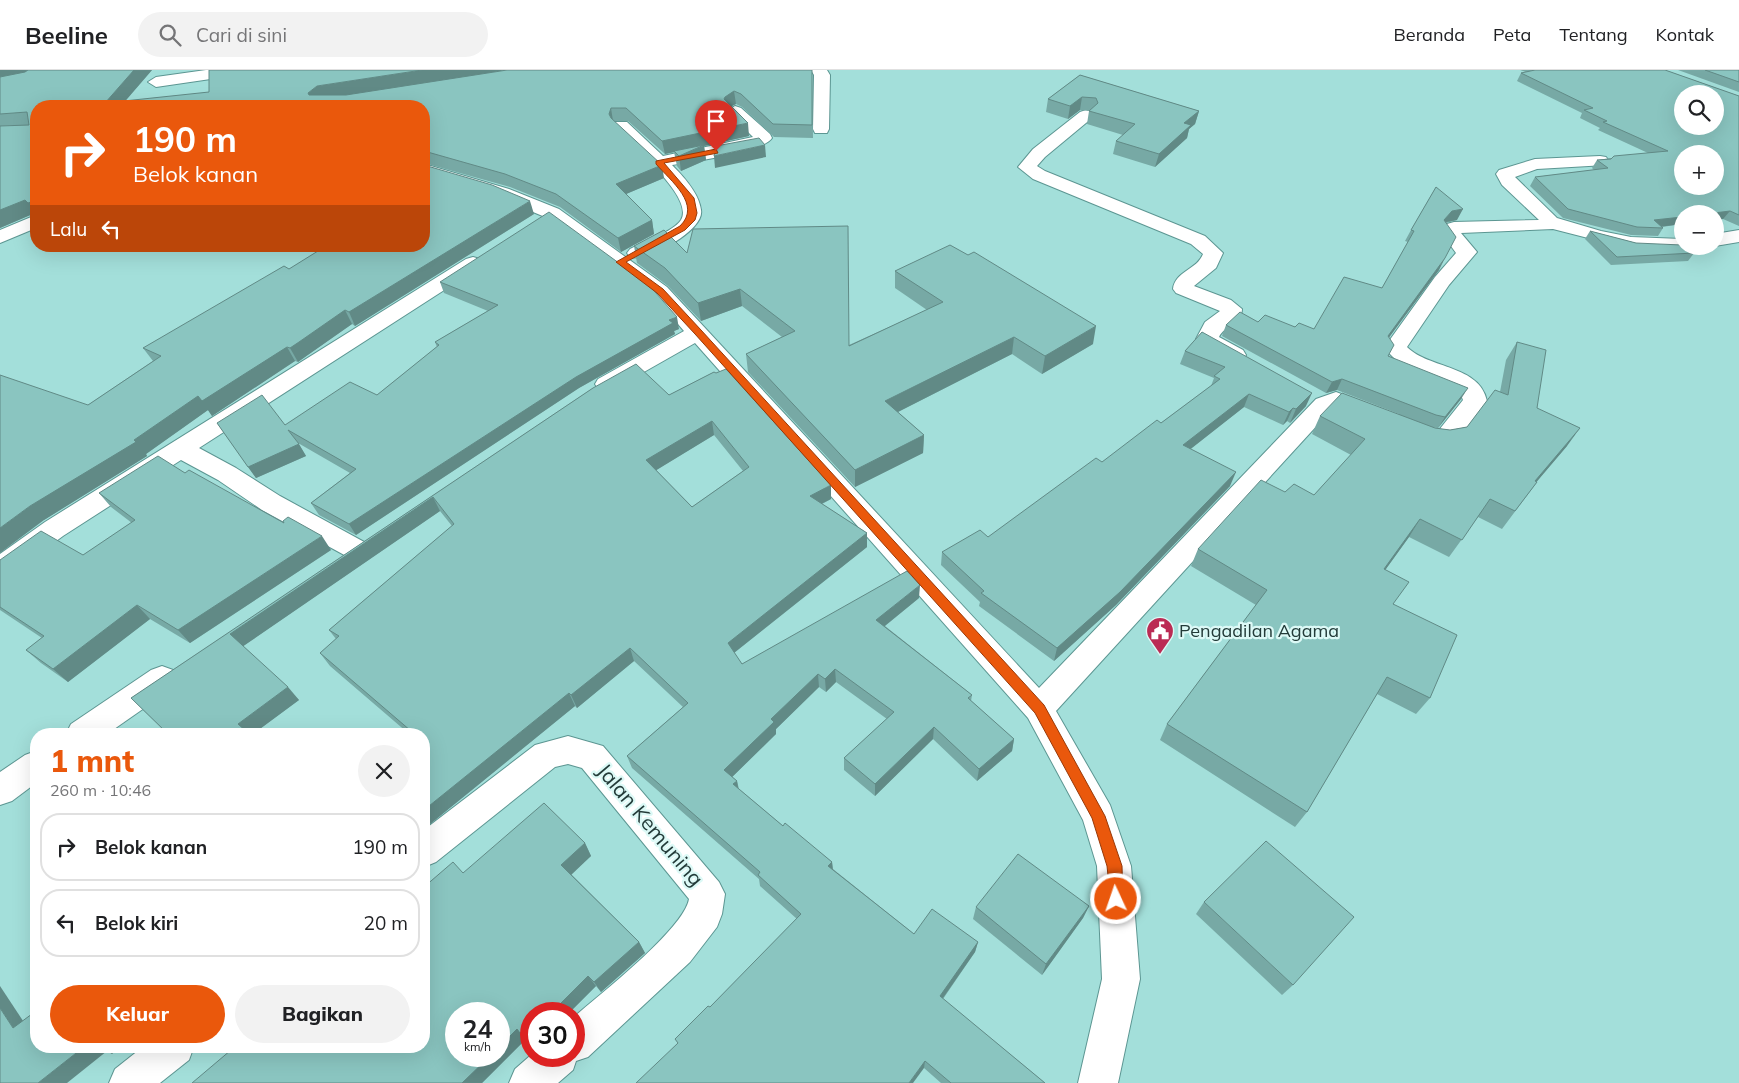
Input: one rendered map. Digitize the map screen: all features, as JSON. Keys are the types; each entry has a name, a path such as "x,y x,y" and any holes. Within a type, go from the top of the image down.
{"street":[{"path":"146,98 156,82 168,70"},
{"path":"156,82 238,70"},
{"path":"820,70 822,75 821,129"},
{"path":"659,162 754,144 764,138 735,111"},
{"path":"1086,115 1039,153 1027,167 1198,240 1207,247 1213,253 1210,264 1184,282 1183,289 1224,304 1231,309 1231,314 1208,332 1207,339 1254,366"},
{"path":"620,262 683,228 691,220 693,213 690,198 659,162 621,126"},
{"path":"1549,222 1508,181 1505,174 1535,164 1600,161"},
{"path":"430,171 503,193 552,213 660,291 1039,709 1098,816 1114,866 1121,979 1098,1083"},
{"path":"528,228 552,213"},
{"path":"1039,709 1315,399 1336,400 1424,436 1446,437 1475,401 1474,392 1467,385 1403,358 1395,348 1442,281 1467,252 1458,245 1450,231 1454,228 1540,226 1549,222 1623,243 1653,246 1674,245"},
{"path":"0,237 30,224"},
{"path":"1724,238 1739,236"},
{"path":"0,568 54,529 488,254"},
{"path":"588,395 698,332"},
{"path":"180,449 227,474 270,503 357,550"},
{"path":"332,566 380,534"},
{"path":"91,728 186,664"},
{"name":"Jalan Kemuning","path":"430,846 546,755 568,750 592,756 707,894 704,914 677,949 585,1033"},
{"path":"0,790 30,769"},
{"path":"129,1083 166,1053"},
{"path":"529,1083 547,1067"}],"building":[{"path":"28,70 134,70 108,100 30,100 30,202 28,203 25,200 0,210 0,126 29,125 27,112 0,114 0,77"},
{"path":"209,70 422,70 317,86 308,93 309,95 346,95 507,70 812,70 812,125 773,124 741,94 734,91 724,99 748,123 662,141 626,108 611,108 609,114 611,118 662,165 616,184 652,220 618,238 556,194 505,174 430,153 430,100 133,100 209,92"},
{"path":"1535,70 1665,70 1708,85 1674,85 1674,135 1724,135 1724,91 1739,96 1739,215 1730,211 1724,212 1724,205 1674,205 1674,218 1654,220 1663,228 1637,227 1568,209 1535,177 1608,168 1597,160 1611,159 1614,156 1668,151 1603,122 1607,121 1584,110 1593,108 1521,73"},
{"path":"1705,70 1739,70 1739,82"},
{"path":"1080,75 1199,111 1184,123 1191,125 1159,154 1116,141 1135,124 1089,111 1098,103 1096,98 1082,97 1070,106 1048,99"},
{"path":"759,138 765,145 714,156 716,146"},
{"path":"704,145 679,156 674,151"},
{"path":"430,167 492,185 530,201 349,312 345,310 290,348 287,347 202,401 198,396 134,440 136,442 30,506 0,528 0,375 88,405 161,356 143,348 284,266 289,269 316,252 430,252"},
{"path":"1436,187 1463,209 1452,211 1444,220 1456,237 1445,258 1388,336 1394,345 1388,356 1468,388 1445,417 1342,379 1332,382 1226,325 1240,312 1258,322 1265,315 1295,327 1299,323 1314,329 1344,277 1382,288 1414,231 1411,230"},
{"path":"549,212 649,285 677,317 669,320 673,323 576,377 349,524 311,503 356,469 288,430 299,444 248,467 217,423 262,395 285,425 350,382 377,395 439,345 435,342 498,305 440,282"},
{"path":"848,226 849,346 943,302 895,271 950,245 968,255 974,252 1096,326 1045,356 1014,337 885,401 924,435 855,470 746,354 795,331 740,289 698,303 665,268 634,246 664,230 687,253 693,229"},
{"path":"1590,231 1636,243 1674,245 1674,254 1617,257"},
{"path":"1202,332 1312,393 1296,409 1293,408 1289,412 1249,394 1183,445 1236,472 1120,592 1057,648 981,593 984,591 942,552 980,530 988,537 1096,458 1102,462 1157,420 1161,423 1220,379 1214,376 1225,367 1185,351"},
{"path":"1517,342 1546,350 1537,408 1580,428 1535,481 1537,482 1515,511 1490,499 1462,540 1420,519 1384,569 1409,582 1393,604 1457,635 1430,698 1387,677 1307,812 1167,724 1267,590 1198,549 1261,480 1285,492 1294,484 1314,495 1365,439 1320,416 1342,393 1435,428 1450,430 1467,427 1495,390 1508,395"},
{"path":"636,364 669,395 714,372 726,369 831,485 810,496 867,533 728,643 742,664 907,571 920,585 876,620 972,695 968,698 1014,739 979,769 934,727 875,784 844,758 894,712 835,669 825,679 818,674 771,719 774,722 724,770 737,781 733,784 783,826 785,823 832,862 828,866 914,934 932,909 978,942 940,996 1045,1083 951,1083 925,1061 909,1083 636,1083 678,1043 675,1039 708,1006 710,1007 801,914 758,875 760,872 627,756 688,703 630,648 571,695 569,693 430,805 430,728 408,728 320,653 339,636 329,630 454,524 433,497 230,634 288,687 238,724 242,728 162,728 131,698 593,388","holes":["712,421 749,467 692,507 646,460"]},
{"path":"158,456 185,473 189,470 284,523 283,521 288,517 322,536 178,630 137,605 53,669 26,650 44,636 0,607 0,560 41,531 83,555 135,520 99,493"},
{"path":"544,803 585,843 561,865 639,942 594,982 588,976 562,1002 520,1002 520,1033 517,1029 510,1036 510,1002 445,1002 445,1067 479,1067 462,1083 192,1083 227,1053 430,1053 430,882 453,862 463,873"},
{"path":"1266,841 1354,917 1293,985 1204,902"},
{"path":"1018,854 1089,906 1046,964 976,907"},
{"path":"0,1008 13,1028 30,1015 30,1053 76,1053 38,1083 0,1083"}],"place":[{"name":"Pengadilan Agama","path":"1160,655"}],"route":[{"path":"716,151 659,162 690,198 693,213 691,220 683,228 620,262 660,291 1039,709 1098,816 1114,866 1116,899"}]}
